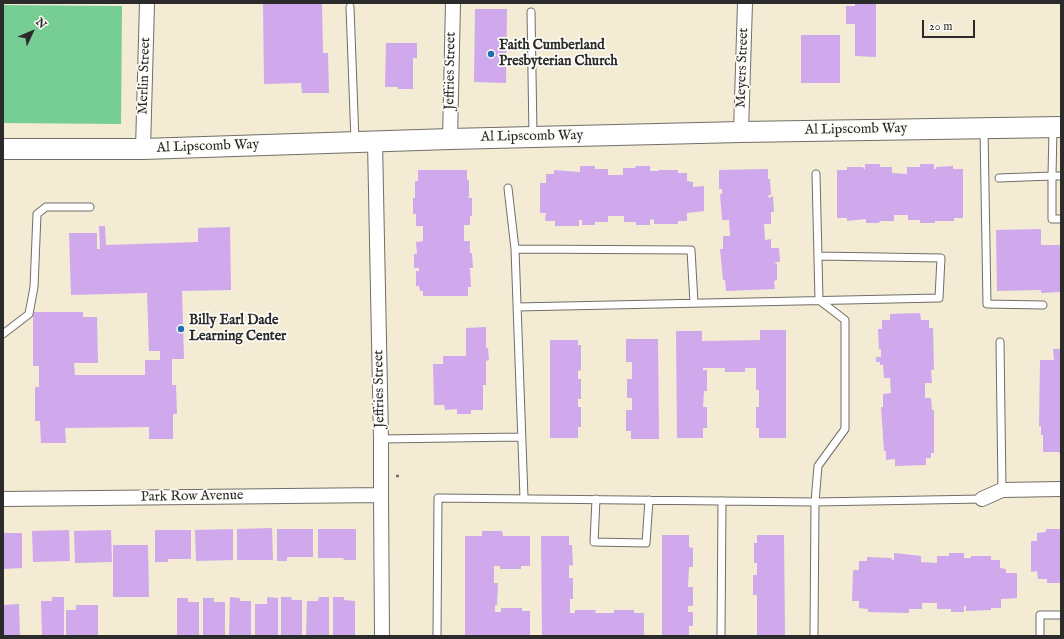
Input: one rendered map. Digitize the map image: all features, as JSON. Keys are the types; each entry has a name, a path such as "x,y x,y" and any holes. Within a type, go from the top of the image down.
{"street":[{"name":"Merlin Street","path":"143,149 147,3"},
{"name":"Jeffries Street","path":"450,139 453,3"},
{"name":"Meyers Street","path":"741,132 745,3"},
{"name":"Al Lipscomb Way","path":"3,149 143,149 533,137 1057,127"},
{"name":"Jeffries Street","path":"375,142 381,439 380,495 382,636"},
{"path":"982,499 1002,490 1061,490"},
{"name":"Park Row Avenue","path":"3,499 380,495"}],"lane":[{"path":"350,7 355,143"},
{"path":"530,12 533,137"},
{"path":"1057,127 1052,176 1052,219 1061,219"},
{"path":"984,128 987,304 1042,305"},
{"path":"816,174 818,300"},
{"path":"999,178 1061,176"},
{"path":"508,188 515,249 524,498"},
{"path":"3,334 29,314 34,287 36,214 46,207 90,207"},
{"path":"515,249 691,250 694,303"},
{"path":"517,307 939,298 941,258 818,256"},
{"path":"814,636 814,502 818,466 845,430 845,320 818,300"},
{"path":"1000,342 1002,490"},
{"path":"381,439 521,437"},
{"path":"438,636 438,498 814,502 982,499"},
{"path":"596,499 594,542 646,543 649,500"},
{"path":"721,636 722,501"},
{"path":"1040,636 1040,615 1061,615"}],"path":[{"path":"395,476 402,476"}],"green space":[{"path":"3,5 122,6 121,124 3,123"}],"building":[{"path":"263,3 322,3 323,53 328,53 329,93 302,93 301,83 264,84"},
{"path":"855,3 876,3 876,57 855,56 855,24 846,24 846,6 855,6"},
{"path":"475,9 507,9 506,83 474,82"},
{"path":"801,35 840,35 840,83 801,83"},
{"path":"386,43 417,43 417,58 413,58 413,89 385,87"},
{"path":"865,164 880,164 880,167 892,167 892,173 907,174 907,167 920,167 920,164 934,164 934,169 936,169 936,167 953,166 953,169 963,169 963,218 954,218 954,221 920,223 920,220 908,220 908,215 894,215 894,221 866,223 866,219 847,221 847,218 837,218 837,170 847,170 847,167 863,167 865,170"},
{"path":"580,166 595,166 595,169 608,169 608,175 623,175 623,168 635,168 636,166 650,166 650,171 678,170 678,173 687,173 687,181 693,182 693,187 704,186 704,211 687,213 687,221 678,221 678,224 654,224 654,220 650,219 650,225 636,225 636,222 624,222 624,216 608,216 608,222 595,222 595,225 582,225 582,220 579,220 579,226 555,226 555,221 545,221 546,213 540,213 540,183 546,183 546,174 554,174 554,170 580,172"},
{"path":"768,169 771,195 768,195 769,198 773,196 774,212 771,212 771,224 764,224 765,240 771,239 771,248 779,248 780,262 774,262 777,264 777,280 774,281 775,289 726,291 725,280 723,280 720,249 723,249 723,236 730,236 729,220 722,220 720,194 722,194 722,189 719,189 719,170"},
{"path":"418,170 467,170 467,180 469,180 469,197 467,198 472,198 472,216 470,216 470,225 464,225 464,241 470,241 470,253 472,253 473,268 468,268 470,269 471,287 468,287 468,296 423,296 423,291 420,291 419,286 416,286 416,271 419,271 419,268 414,268 414,254 417,254 416,242 423,241 423,226 416,226 416,214 413,214 413,198 415,198 415,181 418,181"},
{"path":"99,226 105,226 106,245 198,242 198,228 230,227 231,290 182,291 184,359 172,359 172,385 176,385 177,414 173,414 173,439 149,439 149,427 65,428 66,443 41,443 40,421 35,421 35,387 39,387 39,366 33,366 33,312 83,312 83,317 97,317 98,363 74,363 75,375 145,375 145,360 160,360 160,351 149,351 147,293 71,295 69,233 97,233 97,249 100,249"},
{"path":"1041,229 1041,245 1061,245 1061,292 1041,293 1041,290 997,291 996,230"},
{"path":"920,313 921,320 929,320 929,328 933,328 934,370 931,370 932,383 925,383 925,398 931,398 932,410 934,410 934,453 931,453 931,458 926,458 926,465 895,466 895,459 886,460 886,451 884,451 881,407 883,407 883,394 891,393 890,378 884,378 883,365 880,365 880,362 876,362 876,357 881,357 878,329 882,329 882,320 890,320 890,314"},
{"path":"486,327 486,348 488,348 489,360 486,361 486,385 483,385 483,410 471,410 471,414 457,414 457,409 445,410 444,405 434,405 433,364 443,364 443,356 466,356 466,328"},
{"path":"760,330 786,330 786,438 759,438 759,428 756,428 756,407 759,407 759,390 756,390 756,368 745,368 745,372 725,372 725,368 703,368 703,370 707,370 707,391 704,391 703,407 707,407 707,428 703,428 703,438 677,438 676,331 702,331 702,341 760,340"},
{"path":"626,339 658,339 659,439 631,439 631,431 626,431 626,410 632,410 632,398 627,398 627,379 632,379 632,362 626,362"},
{"path":"550,340 578,340 578,345 581,345 581,370 578,371 578,379 581,379 581,399 578,399 578,407 581,407 581,427 578,427 578,438 550,438"},
{"path":"1053,349 1061,349 1061,457 1059,452 1043,452 1043,435 1041,435 1041,426 1039,426 1040,360 1054,360"},
{"path":"272,528 273,560 237,560 237,529"},
{"path":"233,529 233,560 196,561 195,530"},
{"path":"277,529 313,529 313,557 287,557 287,561 277,561"},
{"path":"318,529 356,529 356,560 344,560 343,558 318,558"},
{"path":"1046,529 1061,529 1061,583 1047,583 1047,579 1038,579 1037,571 1031,572 1031,541 1037,541 1037,533 1046,532"},
{"path":"69,530 70,561 33,562 32,531"},
{"path":"111,530 112,562 75,563 74,531"},
{"path":"155,530 191,530 191,559 168,559 168,562 155,562"},
{"path":"482,531 502,531 503,536 530,536 530,566 521,566 521,569 500,569 500,566 494,566 494,583 498,583 497,605 495,605 495,612 501,612 501,608 522,608 522,611 530,611 530,636 465,636 465,536 482,536"},
{"path":"3,533 22,533 22,568 3,569"},
{"path":"662,535 689,535 689,547 693,548 693,567 689,567 688,587 693,587 693,606 688,606 688,612 693,612 693,626 689,626 689,636 662,636"},
{"path":"757,535 784,535 785,636 757,636 757,595 753,595 753,575 757,575 757,563 754,563 754,543 757,543"},
{"path":"541,536 569,536 569,545 572,545 573,566 569,565 569,578 573,578 573,599 570,599 570,613 575,613 575,610 596,610 595,613 614,613 614,610 634,610 634,613 644,613 644,636 542,636"},
{"path":"113,545 148,545 149,597 113,597"},
{"path":"894,553 921,556 921,562 937,563 937,556 949,556 949,553 964,553 964,558 971,558 971,556 991,556 991,560 1000,560 1000,568 1006,569 1006,573 1017,573 1017,598 1001,599 1001,608 991,608 991,610 966,611 966,606 964,606 964,612 951,612 951,609 937,609 937,603 922,603 922,609 909,609 909,613 868,612 868,609 859,608 859,601 852,601 853,570 859,570 859,561 867,561 867,557 891,558 894,560"},
{"path":"52,597 64,597 64,636 42,636 41,601 52,601"},
{"path":"230,597 240,598 240,601 251,601 251,636 229,636"},
{"path":"267,597 278,598 278,636 255,636 255,604 267,604"},
{"path":"281,597 291,597 292,600 302,600 302,636 281,636"},
{"path":"319,597 329,597 329,636 306,636 307,601 318,601"},
{"path":"333,597 344,597 344,600 355,601 355,636 333,636"},
{"path":"177,598 188,598 188,602 199,602 199,636 177,636"},
{"path":"203,598 214,598 214,602 225,602 225,636 203,636"},
{"path":"19,604 20,636 3,636 3,605"},
{"path":"76,605 98,605 98,636 66,636 66,610 76,610"}],"place":[{"name":"Faith Cumberland Presbyterian Church","path":"491,54"},
{"name":"Billy Earl Dade Learning Center","path":"181,329"}]}
